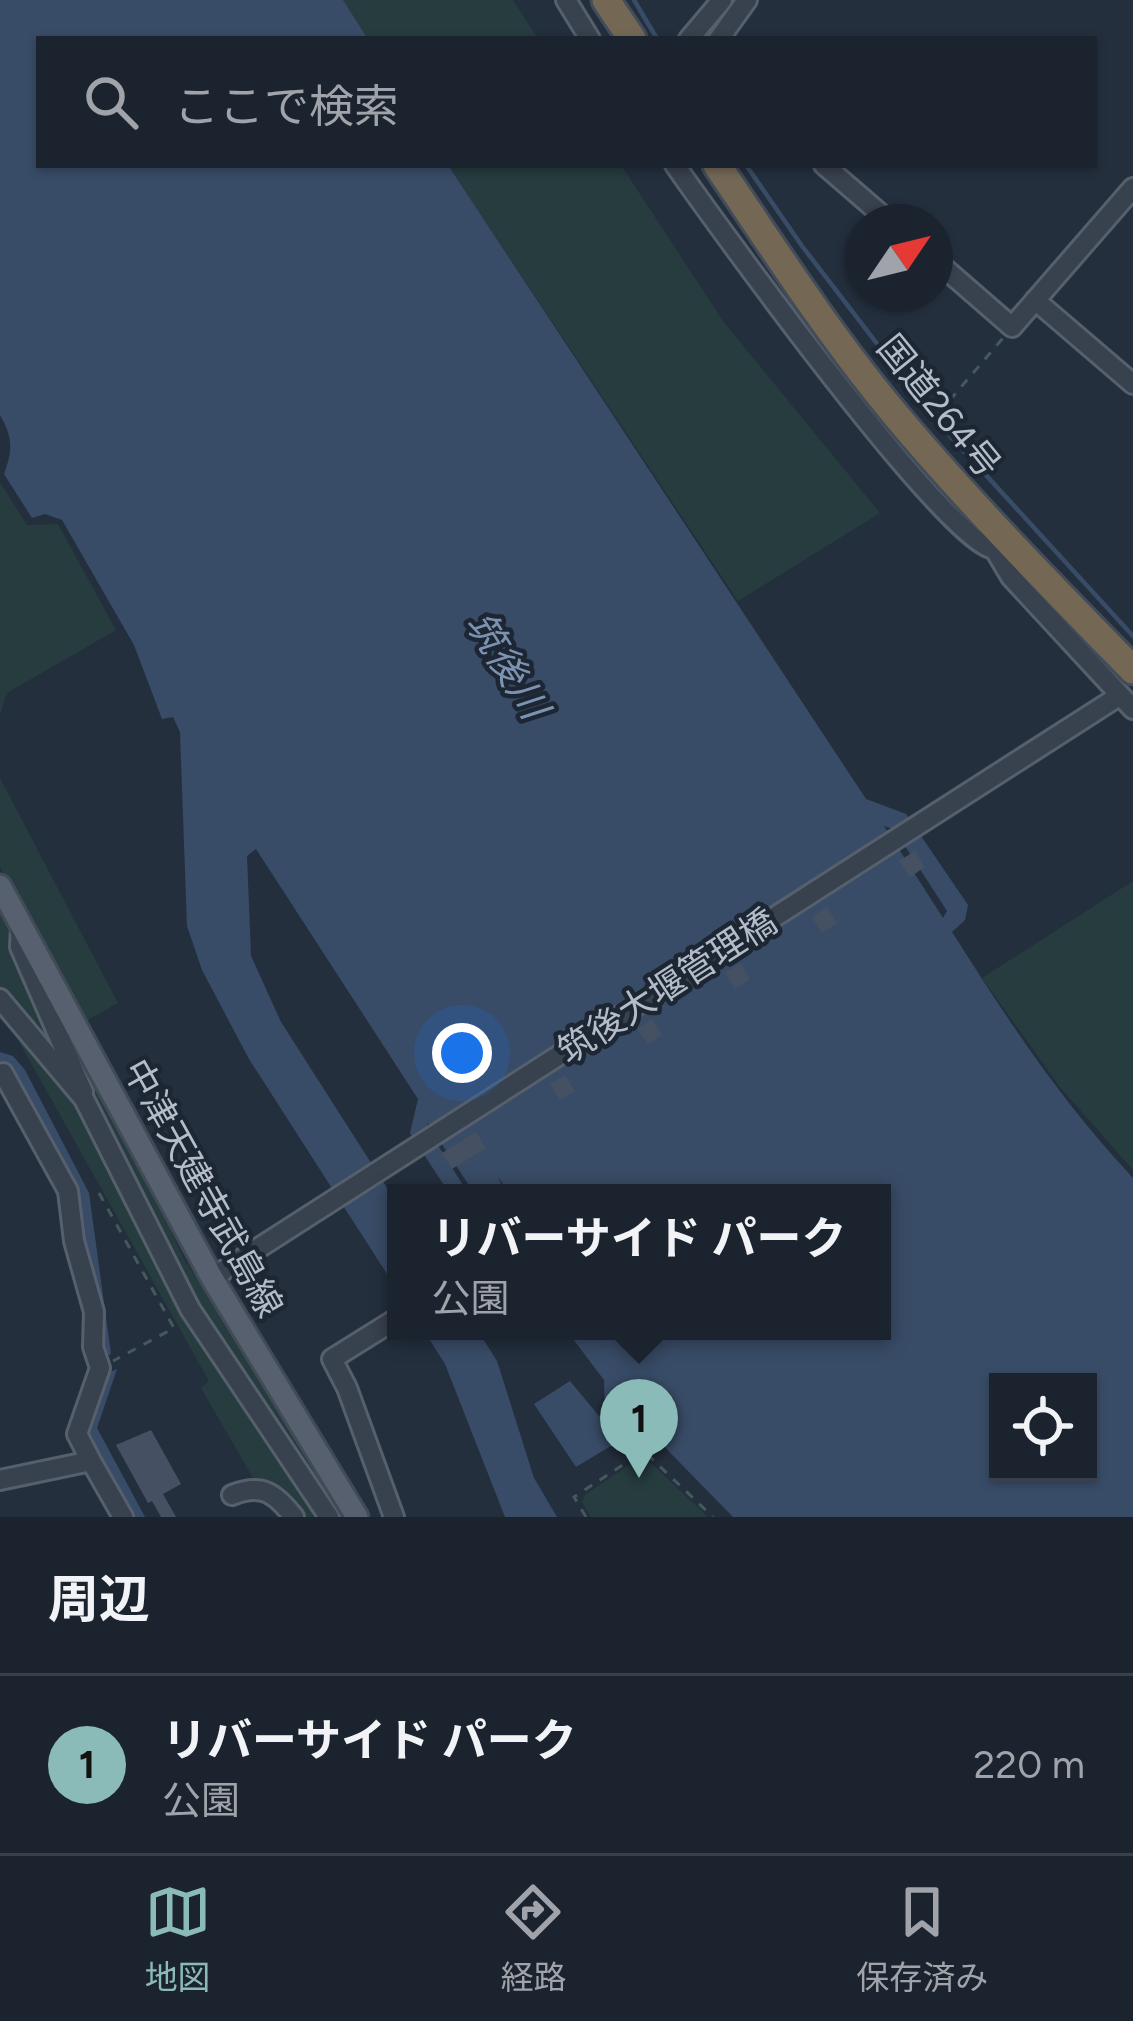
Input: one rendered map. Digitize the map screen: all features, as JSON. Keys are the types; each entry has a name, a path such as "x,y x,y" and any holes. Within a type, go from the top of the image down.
{"highway":[{"path":"606,0 630,36"},
{"name":"国道264号","path":"719,168 818,314 891,409 983,518 1133,670"}],"main road":[{"name":"中津天建寺武島線","path":"0,886 356,1514"}],"street":[{"path":"566,0 588,36"},
{"path":"692,36 722,0"},
{"path":"721,36 747,0"},
{"path":"677,168 852,401 956,522 984,548 994,549"},
{"path":"827,168 869,204"},
{"path":"953,276 1012,327 1133,188"},
{"path":"1036,301 1133,384"},
{"path":"983,518 1011,577 1121,702"},
{"name":"筑後大堰管理橋","path":"218,1274 1121,702"},
{"path":"21,925 20,947 82,1082 84,1099"},
{"path":"0,999 84,1099 190,1310 328,1516 356,1514"},
{"path":"0,1074 68,1191 74,1241 94,1312 93,1347 100,1368 77,1433 122,1517"},
{"path":"387,1325 332,1359 394,1517"},
{"path":"0,1480 91,1461"},
{"path":"232,1495 249,1488 263,1489 280,1498 294,1517"}],"path":[{"path":"938,414 1012,327"},
{"path":"99,1193 174,1328 100,1368"},
{"path":"586,1517 574,1497 638,1455 650,1457 713,1517"}],"green space":[{"path":"343,0 513,0 536,36 366,36"},
{"path":"450,168 623,168 723,321 880,513 738,601"},
{"path":"0,482 27,525 58,524 116,630 7,693 0,715"},
{"path":"0,778 118,1003 84,1022 0,867"},
{"path":"1133,881 1133,1170 1059,1086 982,978"},
{"path":"0,903 8,918 9,937 73,1077 0,991"},
{"path":"28,956 141,1166 183,1257 335,1498 329,1501 193,1301 140,1203"},
{"path":"0,1005 76,1097 130,1205 323,1517 302,1517 275,1485 253,1478 201,1388 209,1381 18,1040 0,1016"},
{"path":"638,1459 649,1461 708,1517 591,1517 582,1502 586,1494"}],"water":[{"name":"筑後川","path":"0,0 343,0 366,36 36,36 36,168 450,168 866,799 906,814 968,905 965,920 952,932 1059,1089 1133,1178 1133,1517 733,1517 644,1426 576,1467 534,1404 570,1381 599,1416 605,1412 604,1380 574,1340 891,1340 891,1184 503,1184 498,1177 501,1184 468,1184 428,1123 462,1184 443,1184 410,1133 418,1099 256,849 247,856 251,956 281,1022 387,1188 387,1274 249,1059 202,970 187,926 180,732 173,717 162,719 134,645 62,520 45,514 32,518 4,474 10,444 0,415","holes":["884,826 894,829 947,911 943,918"]},
{"path":"0,1052 13,1056 25,1070 89,1193 111,1354 103,1358 78,1193 13,1071 0,1064"},
{"path":"430,1340 484,1340 497,1361 534,1478 557,1517 505,1517 445,1364"},
{"path":"117,1369 97,1428 145,1517 132,1517 85,1427 108,1373"}],"building":[{"path":"915,851 925,867 910,877 899,861"},
{"path":"827,907 837,923 822,933 812,917"},
{"path":"740,963 750,979 735,989 725,973"},
{"path":"652,1019 662,1035 648,1044 637,1029"},
{"path":"565,1075 575,1091 560,1100 550,1084"},
{"path":"476,1132 486,1148 452,1169 442,1153"},
{"path":"151,1430 181,1484 163,1494 176,1517 161,1517 152,1501 148,1503 116,1445"}],"waterway":[{"path":"634,0 655,36"},
{"path":"748,168 928,410"},
{"path":"942,427 1133,636"}],"place":[{"name":"リバーサイド パーク","path":"639,1478"}]}
